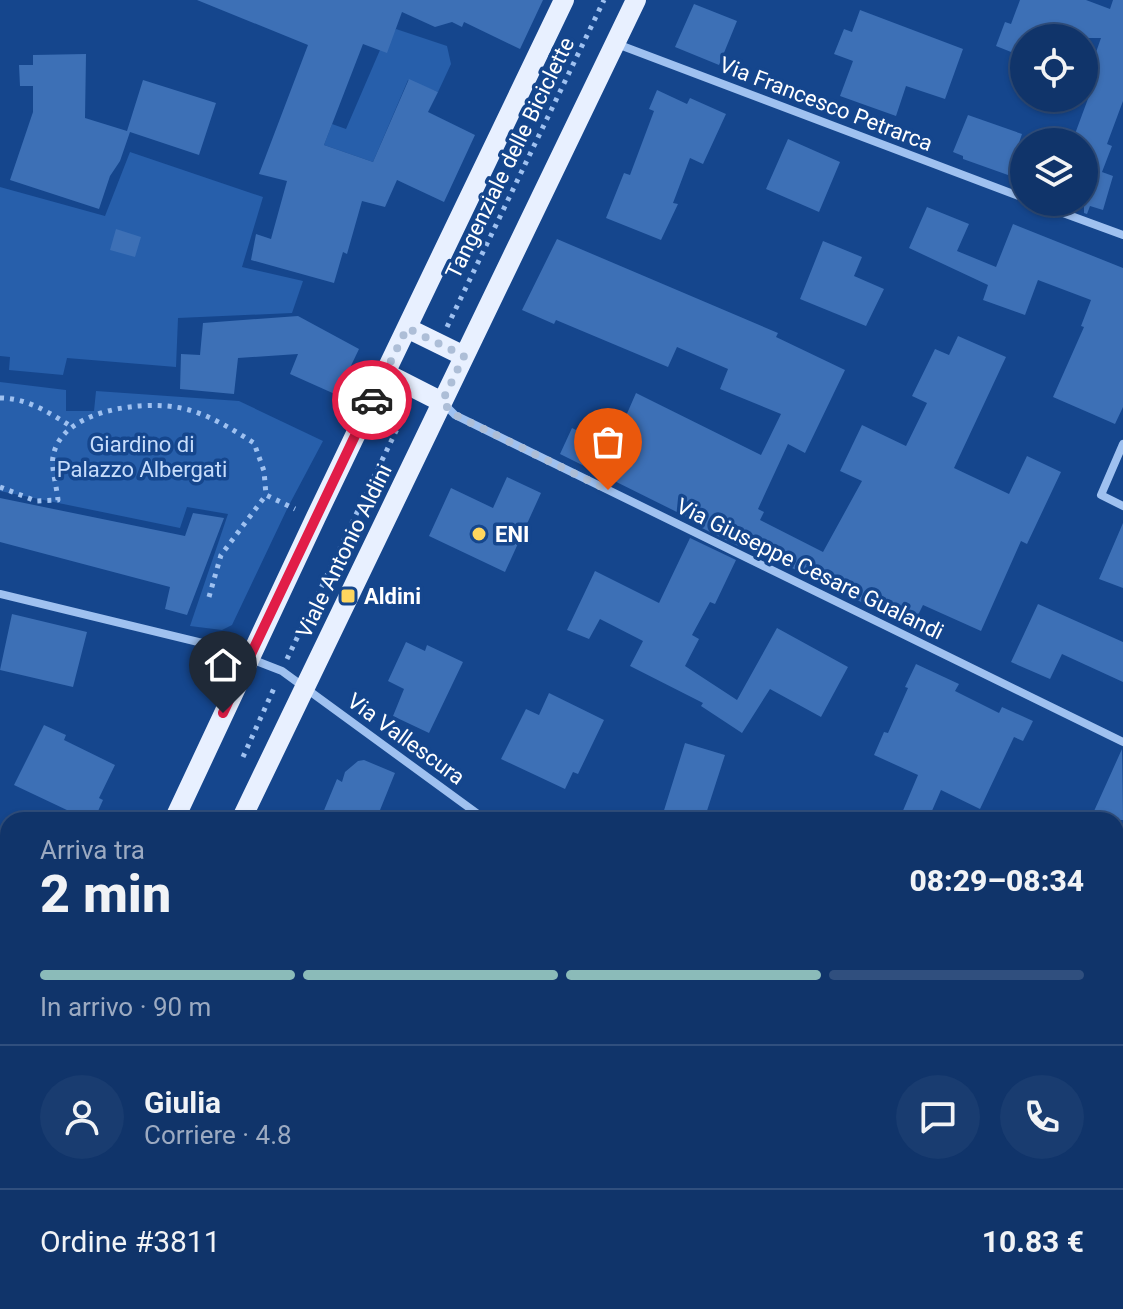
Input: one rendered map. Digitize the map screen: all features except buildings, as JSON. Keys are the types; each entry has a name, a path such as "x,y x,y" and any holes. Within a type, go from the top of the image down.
{"main road":[{"name":"Viale Antonio Aldini","path":"178,812 564,0"},
{"name":"Viale Antonio Aldini","path":"245,812 636,0"},
{"path":"407,328 464,356"},
{"path":"385,373 442,402"}],"street":[{"name":"Via Francesco Petrarca","path":"615,43 1010,193"},
{"path":"1071,216 1123,235"},
{"name":"Via Giuseppe Cesare Gualandi","path":"442,402 455,415 1123,742"},
{"path":"1123,444 1101,495 1123,506"},
{"name":"Via Vallescura","path":"0,594 223,648 282,671 475,812"}],"path":[{"name":"Tangenziale delle Biciclette","path":"445,330 604,0"},
{"path":"0,398 11,398 35,406 72,427"},
{"path":"299,634 412,399"},
{"path":"0,487 36,501 58,500 52,460 58,440 72,427 97,415 140,405 177,407 221,422 254,443 264,471 266,495 221,555 209,597"},
{"path":"266,495 316,517"}],"green space":[{"path":"396,29 447,46 451,64 438,92 408,80 373,162 324,145 332,124 346,129 380,50"},
{"path":"130,152 263,197 242,267 303,281 292,313 178,318 176,367 67,358 63,375 9,370 10,357 0,356 0,187 105,216"},
{"name":"Giardino di Palazzo Albergati","path":"0,382 66,390 66,411 94,411 96,391 239,401 323,441 232,625 222,630 190,626 228,514 187,507 180,528 0,491"}],"way so far":[{"path":"372,400 407,328 464,356 442,402 455,415 608,490"}],"place":[{"name":"ENI","path":"479,534"},
{"name":"Aldini","path":"348,596"}],"route":[{"path":"223,713 372,400"}]}
